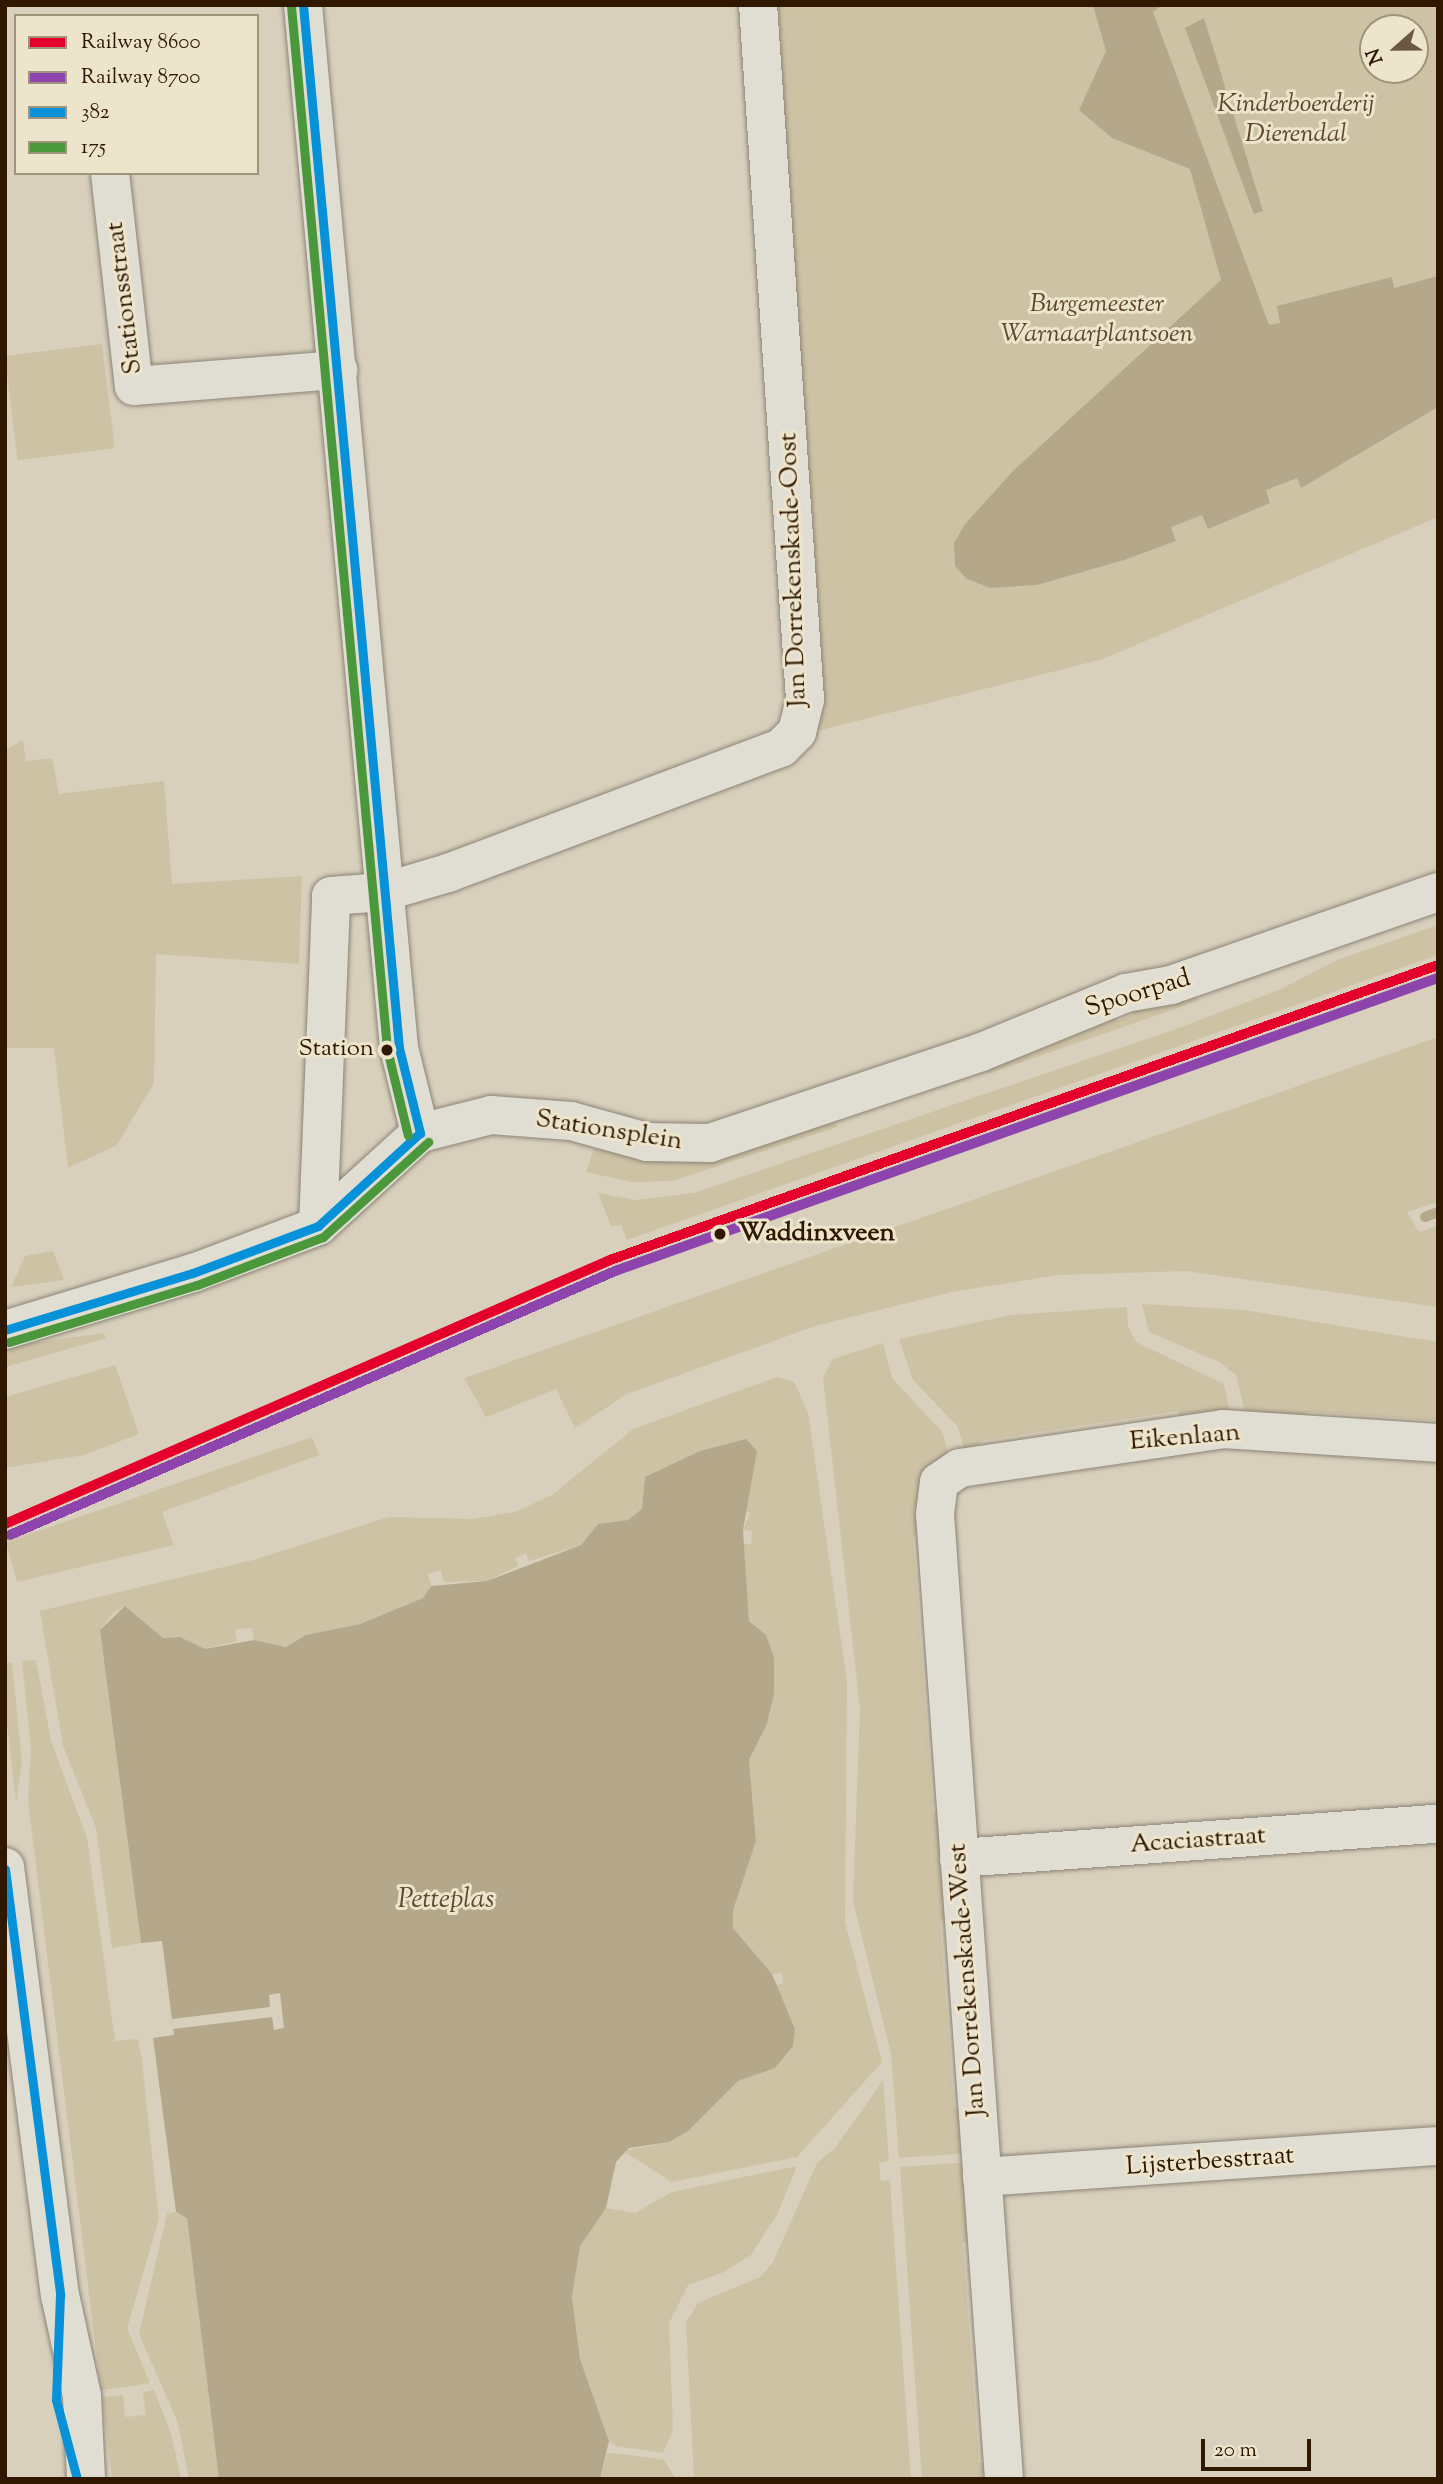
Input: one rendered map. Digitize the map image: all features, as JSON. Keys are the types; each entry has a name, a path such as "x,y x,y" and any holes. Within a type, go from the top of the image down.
{"street":[{"path":"303,5 399,1048 420,1133"},
{"name":"Jan Dorrekenskade-Oost","path":"384,892 448,873 781,748 797,732 804,686 758,5"},
{"name":"Stationsstraat","path":"110,175 134,386 338,370"},
{"path":"318,1226 331,896 384,892"},
{"name":"Spoorpad","path":"841,1101 1062,1022 1083,1008 1171,985 1438,892"},
{"name":"Stationsplein","path":"5,1329 193,1273 318,1226 420,1133 491,1115 571,1121 677,1146 736,1136 841,1101"},
{"name":"Eikenlaan","path":"939,1482 960,1468 1223,1429 1438,1443"},
{"name":"Jan Dorrekenskade-West","path":"939,1482 936,1514 1004,2479"},
{"name":"Acaciastraat","path":"959,1858 1438,1824"},
{"path":"5,1867 60,2295 82,2396 86,2479"},
{"name":"Lijsterbesstraat","path":"982,2177 1438,2146"},
{"path":"60,2295 56,2400 77,2479"}],"green space":[{"name":"Burgemeester Warnaarplantsoen","path":"762,5 1438,5 1438,517 1103,659 817,731"},
{"path":"102,344 115,448 18,460 5,356"},
{"path":"23,740 26,761 52,758 59,794 164,781 172,884 302,876 299,964 156,954 154,1083 117,1145 68,1168 54,1048 5,1048 5,750"},
{"path":"1438,925 1438,955 627,1240 621,1225 611,1226 598,1193 635,1200 694,1193 1176,1029 1281,989 1337,960"},
{"path":"1195,992 1198,1001 988,1074 985,1066 1111,1007 1117,1021 1133,1015 1128,1001"},
{"path":"1438,1037 1438,1202 1407,1212 1419,1232 1438,1226 1438,1307 1186,1271 1058,1275 952,1292 815,1326 627,1394 575,1428 556,1389 486,1417 464,1378"},
{"path":"834,1117 837,1127 672,1181 632,1182 586,1172 594,1149 676,1162"},
{"path":"53,1251 64,1280 11,1287 25,1256"},
{"path":"1142,1304 1245,1310 1438,1342 1438,1420 1307,1412 1305,1425 1247,1421 1236,1375 1219,1362 1149,1332"},
{"path":"1127,1307 1128,1326 1136,1342 1224,1384 1231,1420 1181,1423 1179,1411 980,1441 982,1454 966,1457 958,1427 913,1380 899,1339 1011,1315"},
{"path":"104,1333 106,1338 5,1367 5,1350 18,1345"},
{"path":"883,1343 892,1378 943,1433 950,1461 926,1535 913,1537 933,1813 946,1812 954,1919 940,1921 954,2108 967,2107 970,2153 899,2158 891,2054 853,1901 860,1708 823,1377 833,1359"},
{"path":"115,1365 139,1434 84,1455 5,1468 5,1397"},
{"path":"777,1377 794,1382 808,1412 847,1682 845,1922 882,2062 797,2157 672,2182 623,2151 669,2142 738,2081 764,2071 788,2011 772,1985 783,1984 782,1973 772,1974 733,1928 732,1910 756,1841 749,1760 767,1724 774,1694 774,1657 766,1635 749,1621 743,1544 751,1544 752,1531 743,1530 750,1513 645,1477 643,1509 628,1520 598,1524 581,1545 529,1561 526,1553 515,1558 518,1566 487,1581 444,1582 441,1570 428,1574 431,1586 423,1598 360,1624 306,1635 286,1647 254,1640 252,1628 235,1629 237,1641 205,1649 180,1637 163,1638 125,1606 113,1613 100,1630 141,1943 112,1948 96,1828 63,1746 40,1611 253,1560 389,1517 473,1519 515,1512 552,1495 633,1429"},
{"path":"312,1437 319,1455 162,1512 174,1545 17,1582 6,1542"},
{"path":"36,1660 51,1741 87,1838 115,2041 138,2039 159,2219 127,2328 150,2383 101,2390 28,1801 31,1749 22,1661"},
{"path":"12,1662 22,1762 16,1803 5,1706 5,1663"},
{"path":"883,2080 889,2161 879,2163 881,2181 890,2180 911,2479 694,2479 686,2322 698,2303 760,2277 773,2262 817,2163 836,2147"},
{"path":"971,2162 976,2241 963,2242 979,2463 992,2462 993,2479 922,2479 900,2167"},
{"path":"797,2166 777,2215 751,2255 724,2272 688,2285 669,2323 673,2430 663,2453 616,2446 609,2441 580,2359 572,2297 580,2246 593,2221 606,2208 635,2213 672,2192"},
{"path":"176,2212 187,2217 219,2479 189,2479 178,2423 139,2334 167,2214"},
{"path":"154,2390 171,2433 181,2479 112,2479 102,2397 123,2395 125,2417 146,2415 143,2392"},
{"path":"607,2454 664,2460 676,2479 600,2479"}],"water":[{"path":"1093,5 1162,5 1153,12 1269,325 1280,323 1277,306 1392,277 1394,288 1438,276 1438,407 1301,488 1297,478 1266,490 1270,503 1208,529 1202,515 1171,527 1176,541 1124,560 1037,585 990,588 967,579 955,566 954,543 965,524 1014,470 1221,280 1190,169 1112,138 1079,110 1106,51"},
{"path":"1204,18 1263,211 1254,214 1185,28"},
{"name":"Petteplas","path":"746,1439 757,1451 743,1530 749,1621 766,1635 774,1657 774,1694 767,1724 749,1760 756,1841 733,1910 733,1928 772,1974 795,2029 793,2046 775,2068 738,2081 688,2131 669,2142 629,2148 616,2162 606,2208 580,2246 572,2297 580,2359 609,2441 600,2479 219,2479 187,2218 176,2212 153,2038 174,2035 162,1941 141,1943 100,1630 125,1606 163,1638 180,1637 205,1649 254,1640 286,1647 306,1635 360,1624 423,1598 431,1586 487,1581 581,1545 598,1524 628,1520 642,1509 645,1477 700,1451"}],"pier":[{"path":"280,1993 284,2028 274,2030 272,2017 173,2029 172,2019 270,2007 269,1995"}],"waterway":[{"path":"1425,1217 1438,1212"}],"rail line":[{"name":"8600","path":"5,1524 610,1260 1438,965"},
{"name":"8700","path":"10,1535 615,1271 1438,978"}],"transit line":[{"name":"382","path":"303,5 399,1048 420,1133"},
{"name":"175","path":"291,6 387,1049 408,1136"},
{"name":"382","path":"5,1330 193,1273 318,1226 420,1133"},
{"name":"175","path":"9,1342 197,1285 323,1237 428,1142"},
{"name":"382","path":"5,1869 60,2295 56,2400 77,2479"}],"place":[{"name":"Station","path":"387,1050"},
{"name":"Waddinxveen","path":"720,1234"}],"park label":[{"name":"Kinderboerderij Dierendal","path":"1296,120"}]}
